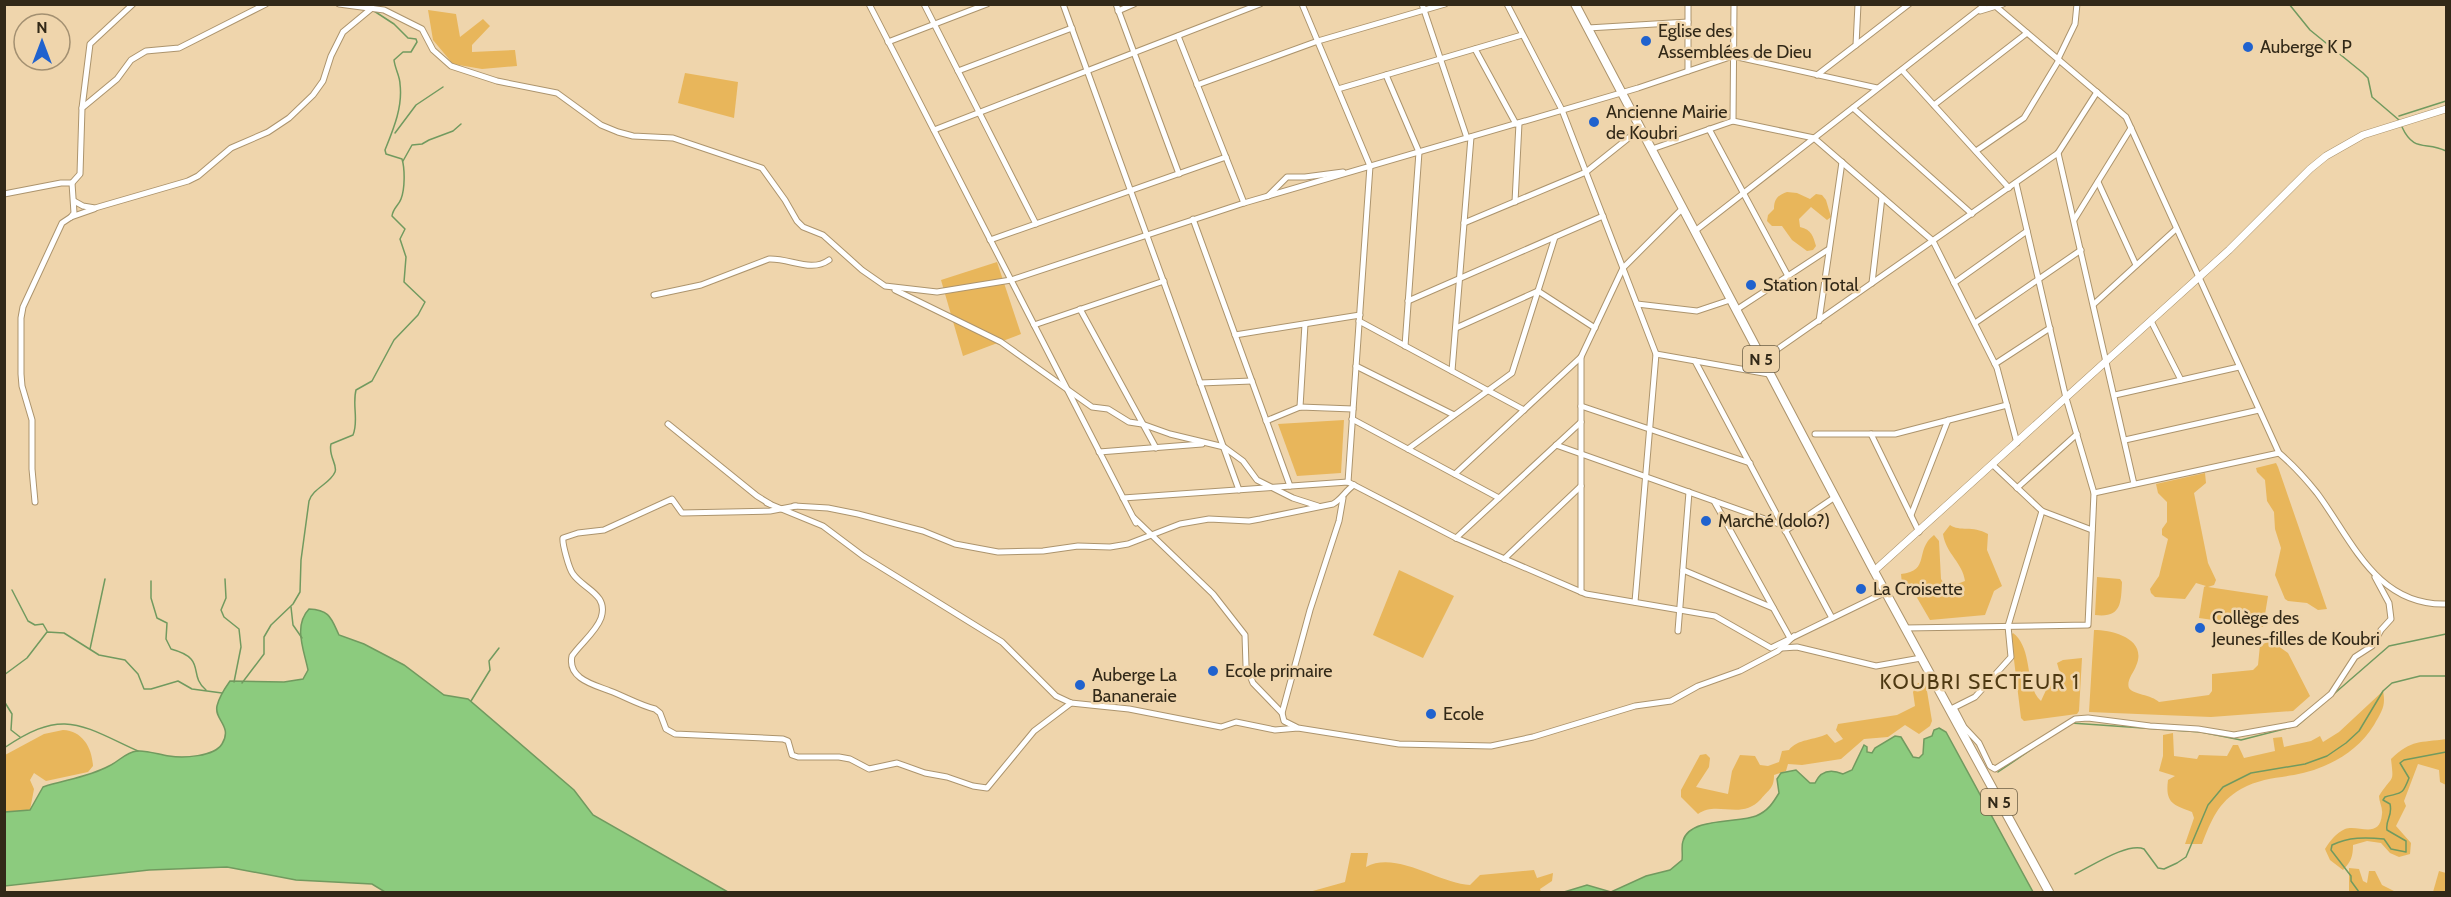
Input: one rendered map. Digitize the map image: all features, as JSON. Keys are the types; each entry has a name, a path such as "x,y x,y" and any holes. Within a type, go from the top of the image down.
{"highway":[{"name":"N 5","path":"1575,4 1834,497 2049,892"}],"main road":[{"path":"1874,571 1920,532 2198,278 2326,156 2350,141 2446,109"}],"street":[{"path":"71,217 74,213 72,183 80,174 82,108 90,44 133,4"},
{"path":"82,108 117,79 131,60 146,51 179,48 249,15 266,4"},
{"path":"339,4 361,9 384,10 422,29 433,50 451,66 497,81 557,93 601,125 618,132 633,136 673,138 762,168 785,200 797,222 823,235 862,270 885,286 1002,342 1092,407 1108,409 1129,422 1142,423 1170,434 1210,444"},
{"path":"869,4 1134,520 1152,534 1186,570 1213,594 1245,635 1246,666 1253,684 1282,713"},
{"path":"924,4 1036,224"},
{"path":"888,42 987,4"},
{"path":"1063,4 1239,490"},
{"path":"1134,4 1117,8 1179,174"},
{"path":"934,130 1178,36 1246,7 1260,4"},
{"path":"1298,728 1284,721 1282,713 1310,610 1339,521 1343,498 1351,484 1352,419 1370,166 1302,4"},
{"path":"1197,85 1318,41 1423,8 1445,4"},
{"path":"1507,4 1563,110 1656,354 1635,602"},
{"path":"1688,4 1688,71"},
{"path":"1733,121 1734,4"},
{"path":"1856,45 1858,4"},
{"path":"1817,75 1909,4"},
{"path":"1695,231 1986,4"},
{"path":"1975,12 2003,4"},
{"path":"1976,151 2024,118 2059,59 2074,24 2077,4"},
{"path":"1994,5 2126,117 2279,453 2295,466 2317,493 2374,575 2389,603 2391,619 2381,630 2372,646 2355,657 2331,694 2295,724 2234,735 2088,718 2075,719 1995,769 1990,766 1979,743 1951,709 1975,697 2011,657 2008,626 2042,511"},
{"path":"35,502 32,420 21,380 21,318 23,307 62,223 95,208 188,181 198,176 231,148 268,132 289,118 314,95 323,81 331,56 343,32 372,8"},
{"path":"1423,8 1469,138 1452,371"},
{"path":"1588,28 1688,22"},
{"path":"958,71 1072,28"},
{"path":"1934,105 2027,33"},
{"path":"1338,89 1522,35"},
{"path":"1178,36 1244,202"},
{"path":"1475,49 1518,123 1515,202"},
{"path":"885,286 937,292 1011,280 1244,202 1622,93 1733,56 1877,88"},
{"path":"1902,70 2009,188"},
{"path":"1386,75 1419,152 1405,346"},
{"path":"1762,361 2058,153 2097,92"},
{"path":"1853,108 1972,214"},
{"path":"1652,149 1733,121 1814,138 1933,241 1995,364 2017,443"},
{"path":"1464,223 1586,172 1641,128"},
{"path":"2074,220 2131,128"},
{"path":"1709,129 1788,276"},
{"path":"2058,153 2134,484"},
{"path":"990,240 1226,157"},
{"path":"1819,321 1842,162"},
{"path":"1268,195 1287,177 1351,172"},
{"path":"2097,182 2136,265"},
{"path":"4,194 72,183"},
{"path":"1905,628 2088,625 2094,493 2066,398 2016,183"},
{"path":"1872,284 1882,197"},
{"path":"74,201 83,206 95,208"},
{"path":"1455,474 1581,357 1623,268 1683,208"},
{"path":"1408,301 1603,216"},
{"path":"1193,219 1290,486"},
{"path":"2094,304 2176,229"},
{"path":"1954,283 2027,231"},
{"path":"1408,449 1512,373 1555,237"},
{"path":"1736,310 1829,249"},
{"path":"1975,323 2081,250"},
{"path":"654,295 701,285 769,260 778,259 816,267 829,261"},
{"path":"1034,325 1164,281"},
{"path":"1538,291 1595,328"},
{"path":"1456,328 1538,291"},
{"path":"1637,304 1697,311 1730,300"},
{"path":"1080,309 1156,448"},
{"path":"1235,335 1360,318 1405,346 1524,410"},
{"path":"2151,321 2181,380"},
{"path":"1300,407 1305,324"},
{"path":"1995,364 2050,328"},
{"path":"1656,354 1769,374"},
{"path":"1581,357 1581,592"},
{"path":"1695,361 1832,618"},
{"path":"1356,366 1454,415"},
{"path":"2115,395 2239,366"},
{"path":"1200,383 1252,381"},
{"path":"1815,434 1895,434 2007,405"},
{"path":"1581,406 1750,464"},
{"path":"1266,421 1300,407 1353,409"},
{"path":"2125,440 2259,410"},
{"path":"1352,419 1499,498"},
{"path":"1911,515 1948,420"},
{"path":"1456,538 1581,422"},
{"path":"668,424 767,503 823,526 863,556 921,591 958,618 1002,642 1056,696 1071,703 1129,709 1221,727 1236,722 1275,730 1298,728 1400,744 1491,746 1538,735 1635,706 1671,701 1698,686 1740,671 1782,648 1792,637"},
{"path":"1870,434 1920,532"},
{"path":"2018,488 2077,434"},
{"path":"1100,452 1223,445 1243,461 1257,480 1270,488 1319,506"},
{"path":"1556,445 1782,525"},
{"path":"2094,493 2279,453"},
{"path":"1993,465 2042,511 2092,530"},
{"path":"1123,498 1351,484 1456,538 1581,592 1715,616 1771,648 1886,592"},
{"path":"1504,559 1581,486"},
{"path":"1678,631 1689,492"},
{"path":"1785,531 1834,497"},
{"path":"796,506 770,511 682,513 672,498 604,530 578,533 563,538 573,575 599,598 603,609 600,621 572,656 573,670 592,685 655,709 660,713 666,729 675,734 783,739 788,741 792,755 798,757 850,759 869,769 897,763 925,773 987,788 1034,730 1071,703"},
{"path":"767,503 828,507 924,531 955,544 998,552 1078,546 1110,547 1128,544 1180,524 1209,519 1249,521 1333,504 1343,498"},
{"path":"1714,501 1773,608 1792,637"},
{"path":"1683,570 1773,608"},
{"path":"2374,575 2399,592 2421,601 2430,604 2446,604"},
{"path":"1774,646 1797,647 1876,666 1921,658"}],"shaded area":[{"path":"428,10 456,14 460,37 483,19 490,26 472,45 472,52 515,50 517,66 482,69 453,64 433,40"},
{"path":"685,73 738,82 734,118 678,103"},
{"path":"1787,192 1797,193 1810,199 1816,194 1822,195 1826,200 1831,217 1827,220 1811,207 1799,219 1800,227 1813,236 1816,246 1813,250 1807,251 1792,240 1782,226 1772,226 1767,221 1777,198"},
{"path":"997,262 1021,334 963,356 941,280"},
{"path":"1344,420 1341,473 1297,476 1278,424"},
{"path":"2276,463 2327,609 2318,610 2307,603 2288,601 2275,575 2281,548 2275,529 2274,512 2267,501 2265,480 2256,468"},
{"path":"2205,473 2206,483 2194,493 2208,563 2216,580 2214,585 2208,587 2268,596 2263,627 2199,618 2206,586 2196,583 2185,599 2155,597 2151,593 2150,589 2159,576 2168,539 2162,535 2162,529 2167,522 2167,502 2158,493 2156,484"},
{"path":"1950,525 1988,534 1987,550 2002,586 1994,591 1985,615 1930,620 1916,596 1902,584 1901,574 1916,569 1928,541 1934,535 1939,541 1943,582 1957,584 1965,581 1943,534"},
{"path":"1399,570 1454,596 1423,658 1373,635"},
{"path":"2097,577 2120,579 2122,582 2120,603 2115,612 2095,615"},
{"path":"309,609 326,613 339,635 364,644 404,665 444,695 468,699 574,790 593,815 728,892 385,892 372,884 296,880 227,867 149,870 5,886 5,812 30,810 43,787 101,770 133,752 145,751 190,757 212,752 218,748 225,738 225,732 217,706 230,681 284,682 303,679 308,670 301,630 304,616"},
{"path":"2094,630 2119,634 2133,643 2138,657 2129,680 2129,688 2159,702 2209,695 2212,691 2212,674 2253,670 2258,665 2260,645 2271,641 2288,653 2310,696 2293,711 2211,717 2089,712"},
{"path":"2013,633 2024,648 2032,687 2041,701 2047,688 2064,675 2057,663 2082,658 2077,714 2024,721 2021,718 2011,635"},
{"path":"1918,683 1926,685 1932,721 1930,726 1919,734 1905,725 1888,737 1864,739 1841,759 1802,765 1788,764 1786,771 1774,775 1772,786 1761,799 1745,809 1713,809 1698,814 1681,797 1681,790 1700,755 1706,754 1710,758 1709,767 1696,787 1728,794 1732,771 1740,755 1755,756 1760,765 1768,766 1779,762 1782,751 1789,750 1801,742 1827,734 1835,743 1843,739 1836,730 1838,724 1897,715 1915,706 1913,692"},
{"path":"2383,691 2384,705 2379,716 2367,735 2350,752 2318,769 2261,781 2241,789 2221,806 2202,844 2185,844 2194,818 2192,812 2175,805 2169,798 2168,780 2175,776 2159,771 2163,756 2163,735 2173,733 2174,756 2197,759 2199,755 2227,756 2233,745 2238,745 2244,758 2275,751 2273,738 2282,737 2284,747 2311,741 2320,736 2323,742 2339,732"},
{"path":"1939,728 1946,732 2033,892 1611,892 1646,876 1670,870 1682,860 1683,841 1687,833 1695,828 1704,824 1748,818 1764,812 1779,793 1777,779 1781,773 1796,770 1810,783 1815,783 1823,773 1834,771 1843,774 1852,770 1864,745 1867,747 1867,752 1872,753 1875,748 1895,736 1901,737 1913,757 1919,758 1923,754 1924,739 1932,736 1934,730"},
{"path":"63,730 81,737 91,753 93,766 88,772 46,781 34,773 30,780 34,789 30,810 5,812 5,755 44,734"},
{"path":"2446,739 2446,785 2440,782 2439,770 2418,764 2404,801 2406,806 2396,826 2411,843 2410,854 2399,857 2390,853 2381,843 2367,841 2353,845 2351,859 2343,870 2330,860 2325,849 2339,833 2350,828 2373,829 2377,827 2382,812 2379,796 2391,779 2391,759 2411,745"},
{"path":"1351,853 1368,853 1366,867 1391,862 1470,885 1480,875 1534,870 1537,878 1553,873 1552,881 1540,889 1541,892 1309,892 1345,882"},
{"path":"2349,868 2359,869 2363,881 2367,883 2369,871 2375,871 2382,885 2396,892 2349,892"},
{"path":"2439,871 2446,873 2446,892 2433,892"},
{"path":"1587,885 1611,892 1564,892"}],"waterway":[{"path":"2289,4 2310,30 2368,78 2372,97 2399,120"},
{"path":"242,683 264,654 264,637 271,625 293,604 300,592 301,560 309,501 335,472 331,444 353,435 356,390 372,381 394,340 418,315 425,302 404,282 406,257 400,239 405,229 392,216 402,195 403,163 402,159 386,154 385,150 397,118 401,93 394,60 403,52 411,52 417,42 416,39 408,38 394,24 374,11"},
{"path":"395,133 416,105 443,87"},
{"path":"2399,116 2446,101"},
{"path":"403,161 412,145 422,144 453,131 461,124"},
{"path":"2402,127 2416,143 2446,151"},
{"path":"90,649 105,579"},
{"path":"225,579 226,598 221,610 224,617 239,629 241,647 234,682"},
{"path":"151,581 151,598 157,618 167,623 166,639 171,649 189,657 206,690"},
{"path":"12,590 28,621 35,625 43,624 47,631"},
{"path":"291,607 293,625 302,638"},
{"path":"4,675 27,658 47,632 64,633 99,655 125,660 138,674 144,689 178,681 192,689 222,693"},
{"path":"2297,726 2389,646 2446,634"},
{"path":"471,701 490,670 489,661 499,648"},
{"path":"2075,874 2120,852 2137,848 2144,849 2158,868 2164,869 2177,863 2186,857 2208,805 2223,787 2251,773 2305,764 2327,756 2359,731 2383,691 2392,683 2420,676 2446,676"},
{"path":"4,701 12,714 11,730 20,737"},
{"path":"2071,723 2201,732 2241,740 2292,727"},
{"path":"4,748 42,728 57,724 71,724 138,751"},
{"path":"1998,772 2032,749"},
{"path":"2359,892 2351,881 2351,876 2331,850 2332,845 2357,838 2384,839 2391,849 2406,852 2406,841 2387,830 2391,808 2390,804 2383,800 2385,797 2403,791 2407,784 2409,778 2400,763 2404,760 2446,752"}],"place":[{"name":"Eglise des Assemblées de Dieu","path":"1646,41"},
{"name":"Auberge K P","path":"2248,47"},
{"name":"Ancienne Mairie de Koubri","path":"1594,122"},
{"name":"Station Total","path":"1751,285"},
{"name":"Marché (dolo?)","path":"1706,521"},
{"name":"La Croisette","path":"1861,589"},
{"name":"Collège des Jeunes-filles de Koubri","path":"2200,628"},
{"name":"Ecole primaire","path":"1213,671"},
{"name":"Auberge La Bananeraie","path":"1080,685"},
{"name":"Ecole","path":"1431,714"}],"district":[{"name":"KOUBRI SECTEUR 1","path":"1980,682"}]}
